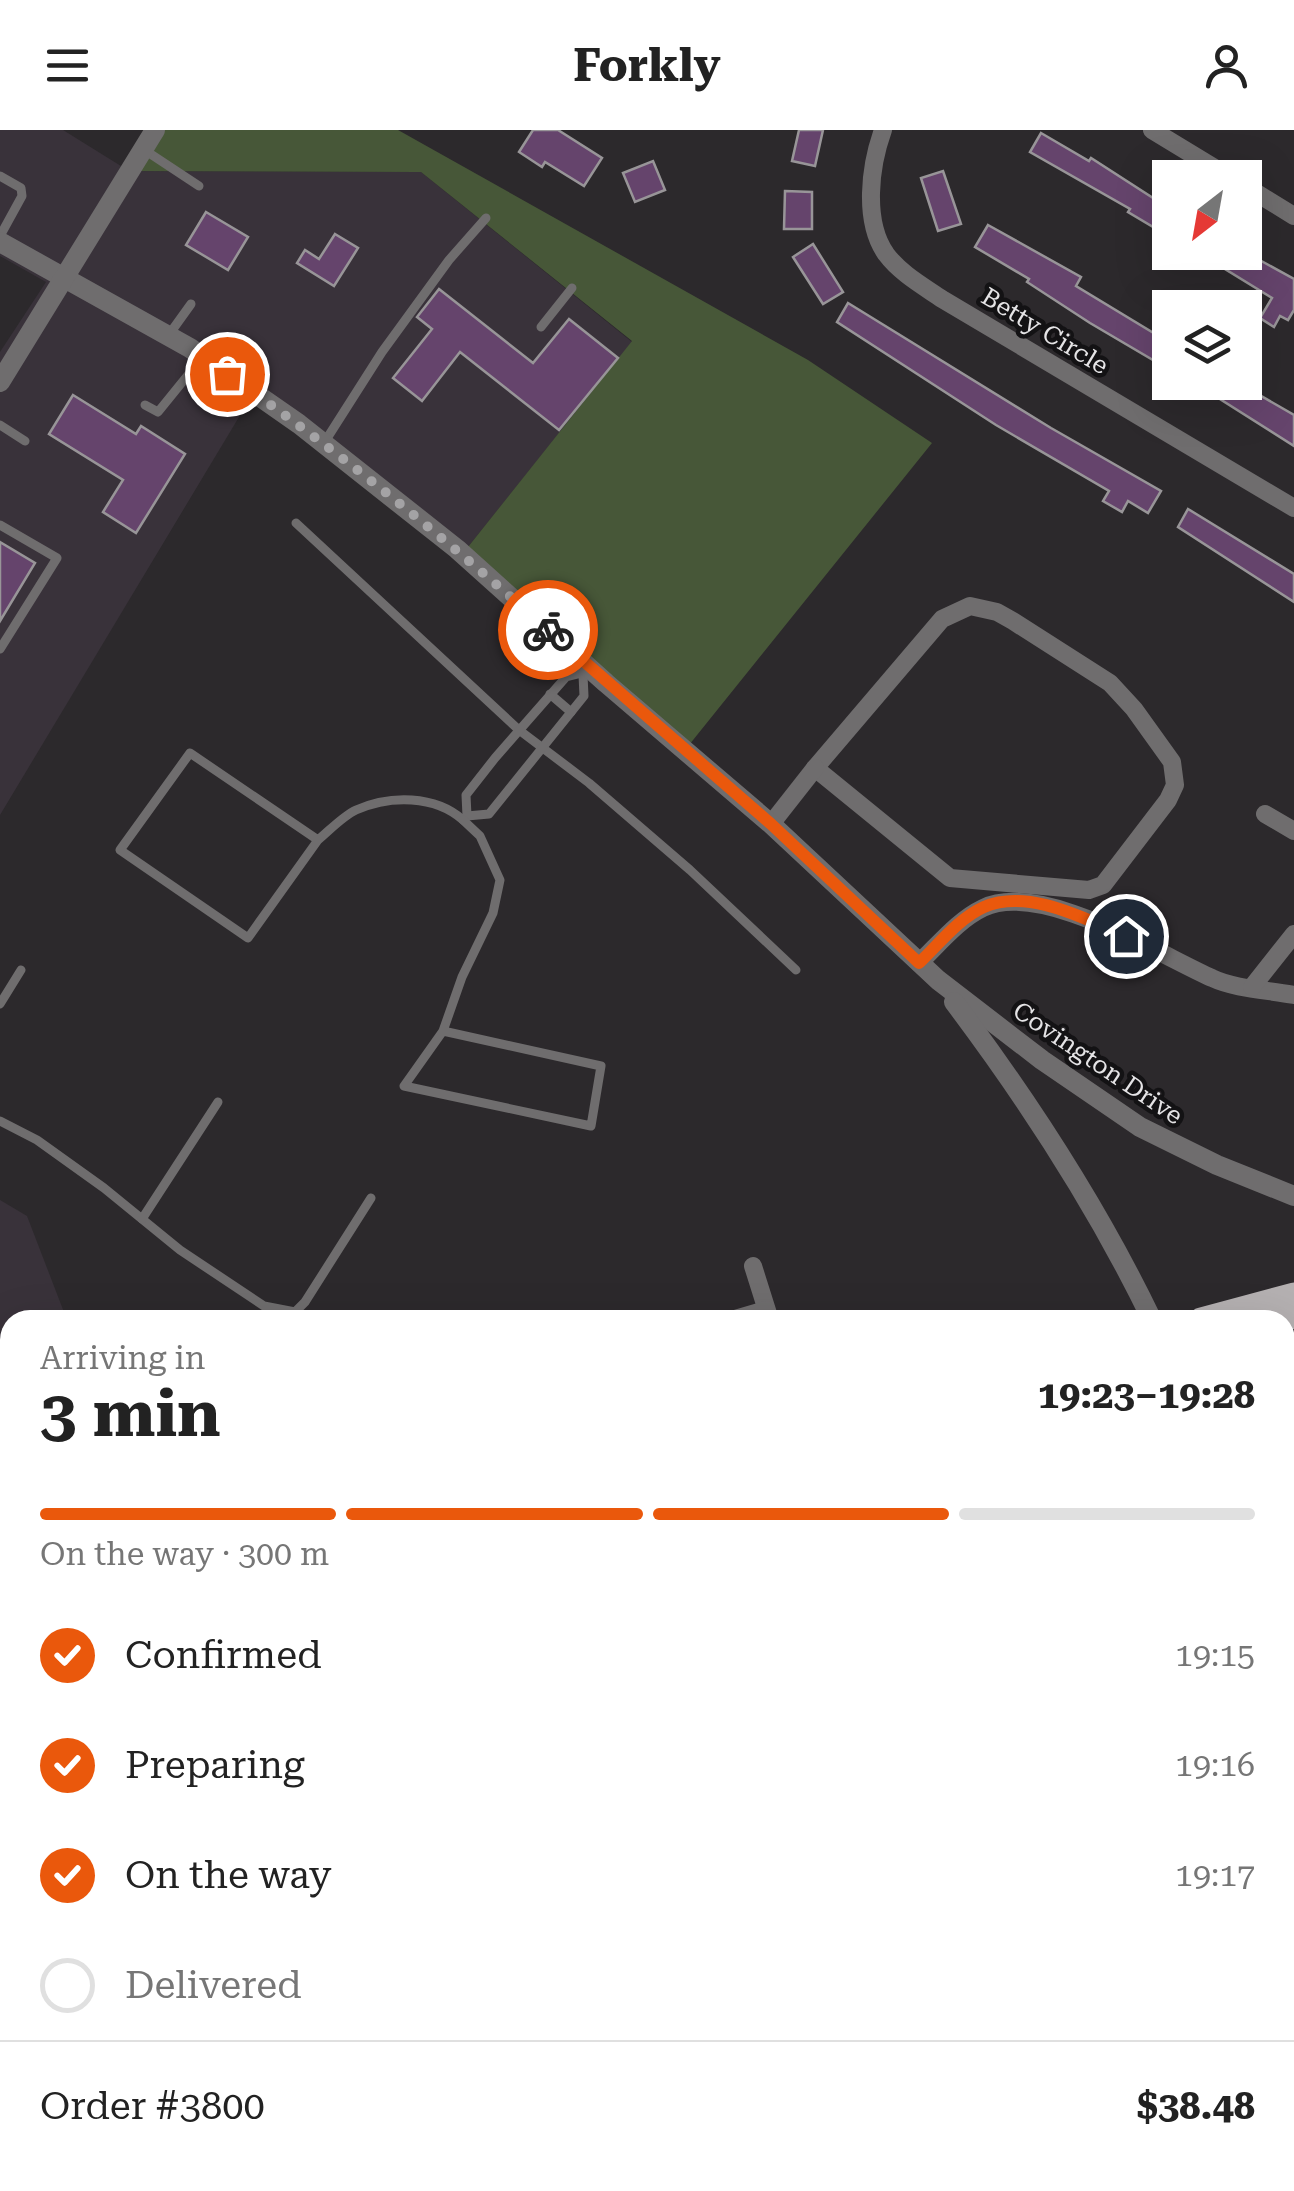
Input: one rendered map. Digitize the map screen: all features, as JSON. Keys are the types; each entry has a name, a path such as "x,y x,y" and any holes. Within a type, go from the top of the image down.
{"main road":[{"path":"1238,1310 1294,1295"}],"street":[{"path":"0,382 155,130"},
{"name":"Betty Circle","path":"883,130 876,147 871,190 876,235 887,256 904,272 942,299 1294,508"},
{"path":"1152,130 1201,160"},
{"path":"1262,196 1294,216"},
{"name":"Covington Drive","path":"0,239 203,357 324,443 457,549 586,672 771,824 938,980 1042,1060 1140,1127 1217,1165 1294,1196"},
{"path":"771,824 815,768 942,619 970,606 997,612 1110,683 1172,762 1175,785 1168,800 1102,884 1089,890 950,878 815,768"},
{"path":"1264,814 1294,831"},
{"path":"919,963 986,906 1040,904 1126,936 1215,980 1294,994"},
{"path":"1252,988 1294,934"},
{"name":"Covington Drive","path":"938,980 1024,1096 1087,1196 1147,1310"},
{"path":"753,1266 766,1310"}],"lane":[{"path":"143,150 199,186"},
{"path":"0,176 20,188 22,196 0,239"},
{"path":"324,443 382,352 449,260 486,218"},
{"path":"542,327 572,288"},
{"path":"168,336 190,304"},
{"path":"145,404 158,412 203,357"},
{"path":"0,425 26,441"},
{"path":"296,523 519,730 589,783 690,870 796,970"},
{"path":"0,525 57,558 0,649"},
{"path":"586,672 584,696 488,814 465,818 466,795 519,730 566,677 586,672"},
{"path":"550,694 571,712"},
{"path":"318,840 190,753 120,850 248,938 318,840 354,810 399,798 450,809 465,818 480,836 500,880 493,913 462,977 442,1031 404,1086 591,1126 601,1066 442,1031"},
{"path":"0,1004 21,970"},
{"path":"142,1219 218,1102"},
{"path":"0,1121 36,1140 180,1250 264,1306 284,1310"},
{"path":"296,1310 371,1198"}],"shaded area":[{"path":"0,130 63,130 129,171 421,172 632,342 460,557 251,397 0,815 0,352 46,282 0,256"},
{"path":"0,1200 27,1216 63,1310 0,1310"}],"green space":[{"path":"155,130 398,130 808,360 932,443 681,755 460,557 632,341 421,172 129,171"}],"building":[{"path":"533,130 558,130 602,158 584,186 545,162 542,167 519,152"},
{"path":"799,130 823,130 815,166 792,161"},
{"path":"1041,133 1089,161 1091,158 1152,197 1152,226 1128,212 1130,209 1030,152"},
{"path":"653,161 665,190 635,202 623,173"},
{"path":"943,171 961,224 938,231 921,178"},
{"path":"785,191 812,192 812,229 784,229"},
{"path":"206,212 248,237 228,270 186,245"},
{"path":"988,225 1081,277 1076,286 1152,332 1152,359 1090,323 1027,282 1029,279 975,247"},
{"path":"335,234 358,248 334,286 297,263 305,250 319,259"},
{"path":"813,244 843,292 823,304 793,257"},
{"path":"1262,261 1294,279 1294,310 1288,320 1280,316 1274,327 1262,319 1272,298 1227,270 1262,270"},
{"path":"439,289 533,363 569,319 618,358 559,430 460,352 422,401 393,378 432,329 417,317"},
{"path":"848,303 1161,491 1148,513 1128,501 1122,512 1103,501 1109,491 996,425 837,322"},
{"path":"73,395 136,434 141,426 185,454 136,533 103,512 123,480 49,434"},
{"path":"1262,396 1294,415 1294,446 1221,400 1262,400"},
{"path":"1188,509 1294,574 1294,602 1178,527"},
{"path":"0,542 35,563 0,621"}],"way so far":[{"path":"227,374 300,424 457,549 548,630"}],"route":[{"path":"548,630 771,824 919,963 986,906 1040,904 1126,936"}]}
